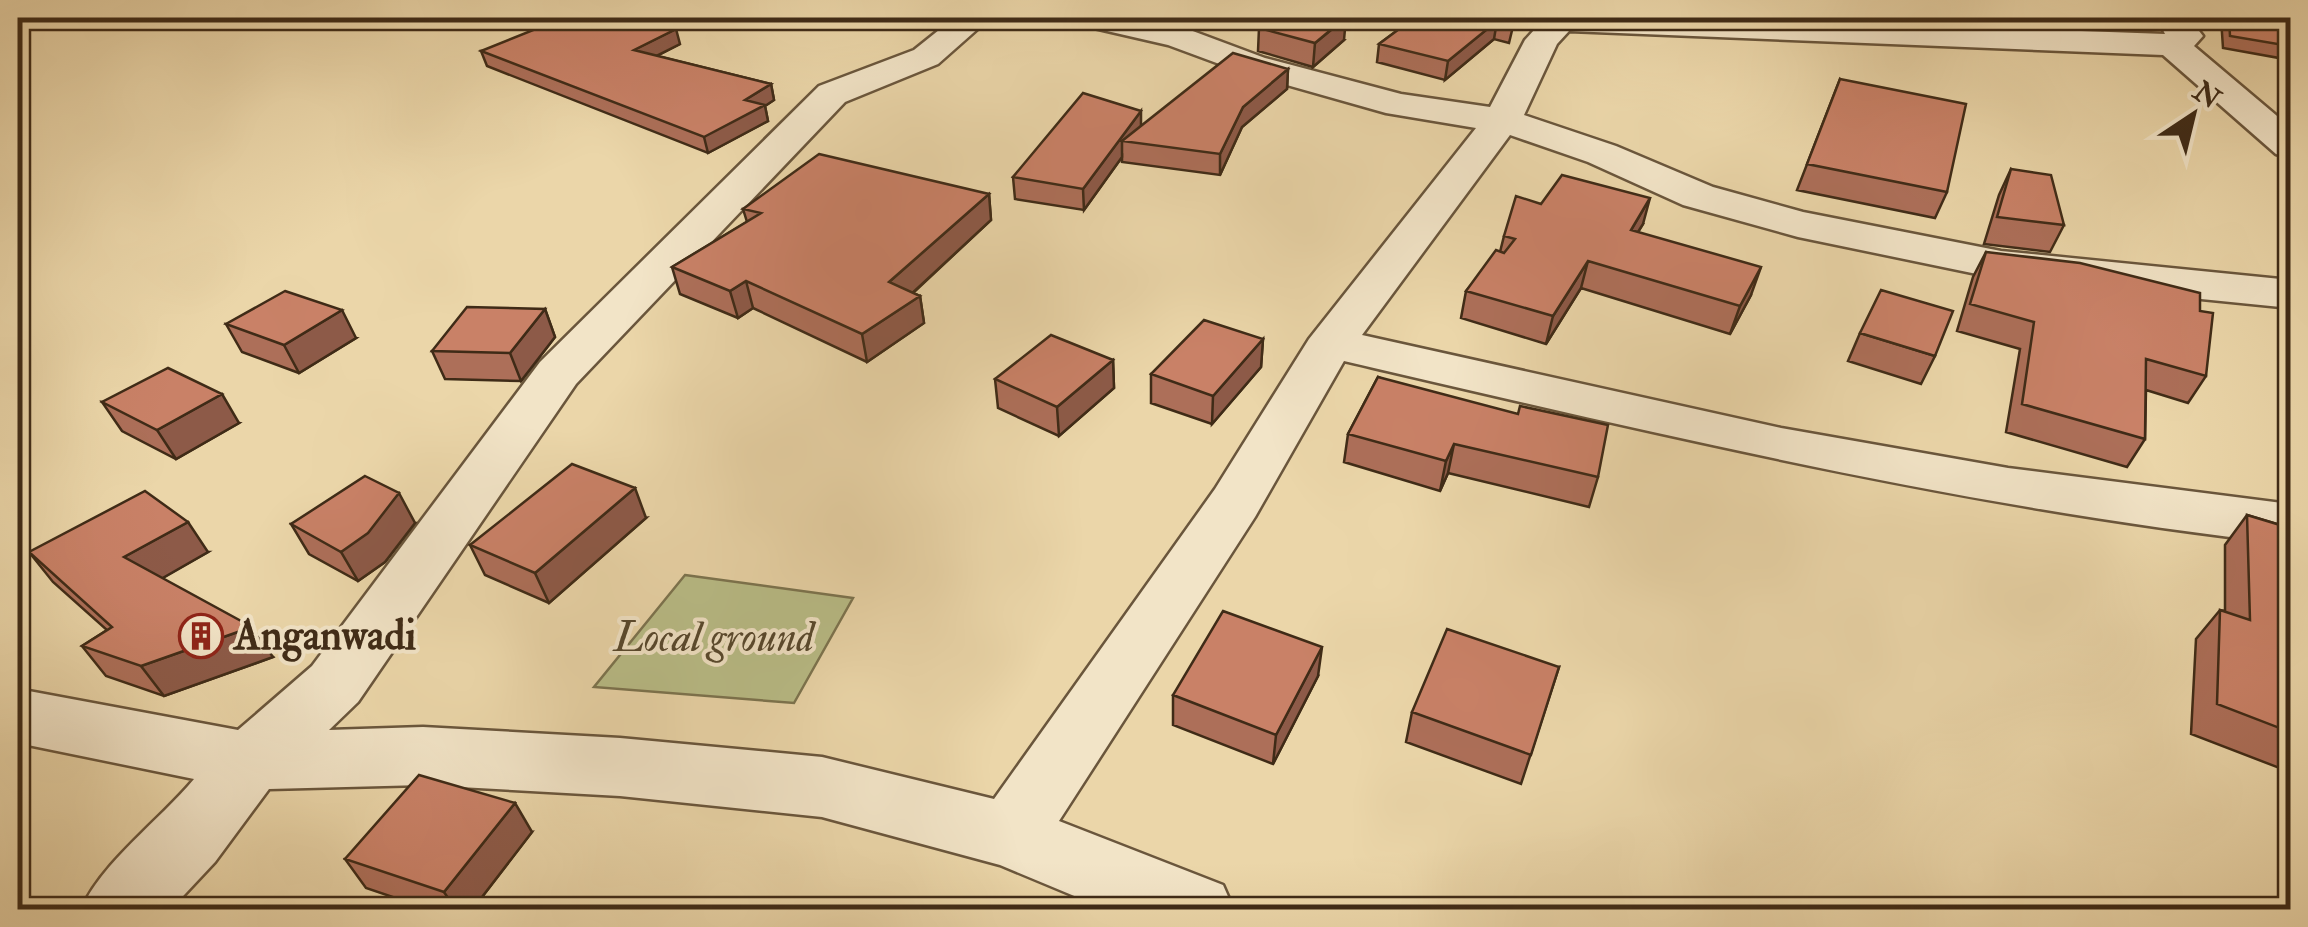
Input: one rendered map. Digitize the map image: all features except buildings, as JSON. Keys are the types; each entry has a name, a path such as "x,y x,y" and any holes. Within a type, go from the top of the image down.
{"street":[{"path":"119,910 189,839 250,761 335,684 571,359 832,94 926,57 974,18"},
{"path":"1094,18 1178,37 1254,65 1399,105 1502,120 1602,154 1698,196 1798,224 2001,264 2290,294"},
{"path":"1010,835 1235,503 1331,342 1502,120 1542,40 1560,22 1581,19 2173,31 2290,146"},
{"path":"1331,342 1782,445 2008,487 2290,524"},
{"path":"18,716 250,761 423,756 822,786 1010,835 1196,910"}],"green space":[{"name":"Local ground","path":"685,575 853,598 794,703 594,687"}],"place":[{"name":"Anganwadi","path":"201,636"}]}
